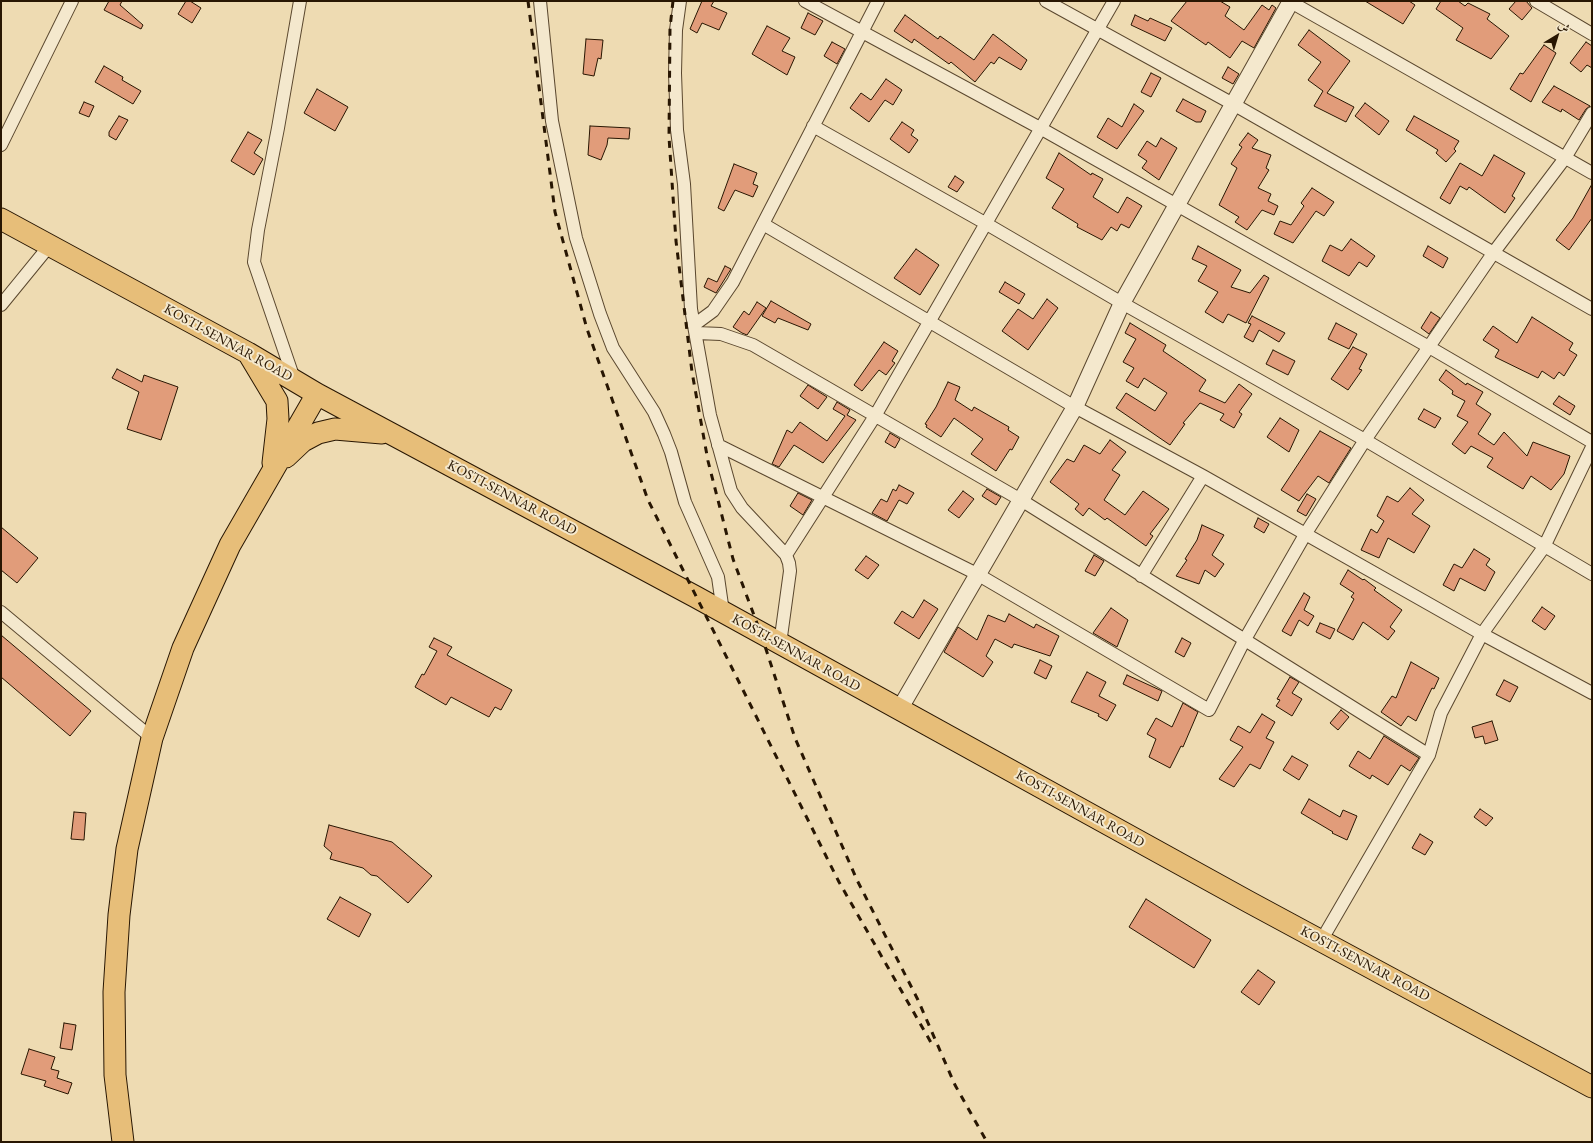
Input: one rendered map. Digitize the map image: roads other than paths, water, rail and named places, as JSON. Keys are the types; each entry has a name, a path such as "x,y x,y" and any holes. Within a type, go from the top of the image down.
{"highway":[{"name":"KOSTI-SENNAR ROAD","path":"1,219 248,353 317,394 396,435 723,612 1321,941 1592,1087"},
{"path":"248,353 277,401 278,418 272,472"},
{"path":"123,1142 115,1074 114,992 119,915 127,849 152,738 183,648 230,546 317,394"},
{"path":"272,472 303,441 318,433 335,429 396,435"}],"street":[{"path":"1,145 72,1"},
{"path":"294,380 254,262 258,230 278,128 300,1"},
{"path":"540,1 552,121 576,238 600,314 613,348 654,412 672,452 685,502 718,577 723,612"},
{"path":"680,1 676,30 678,130 684,184 689,291 710,415 731,491 742,508 786,555 790,571 780,644"},
{"path":"804,1 1040,128 1176,204 1429,347 1592,442"},
{"path":"696,329 725,296 878,1"},
{"path":"1046,1 1233,104 1592,309"},
{"path":"786,555 822,496 875,416 1114,1"},
{"path":"899,710 1075,407 1122,303 1290,1 1592,173"},
{"path":"1536,1 1592,34"},
{"path":"718,445 977,574 1209,710 1244,641 1306,533 1365,440 1494,252 1565,158 1592,113"},
{"path":"813,126 986,223 1122,303 1365,440 1592,574"},
{"path":"763,224 1075,407 1306,533 1482,634 1592,693"},
{"path":"1,305 50,245"},
{"path":"696,329 721,334 753,345 1021,500 1140,576 1429,755"},
{"path":"1321,941 1429,755 1442,713 1482,634 1544,547 1592,447"},
{"path":"1140,576 1203,476"},
{"path":"1,612 152,738"}],"railway":[{"path":"528,1 555,212 587,329 648,500 839,882 933,1046"},
{"path":"673,1 670,28 669,137 676,241 692,372 708,461 733,559 761,634 795,738 857,880 918,1000 955,1085 987,1142"}]}
